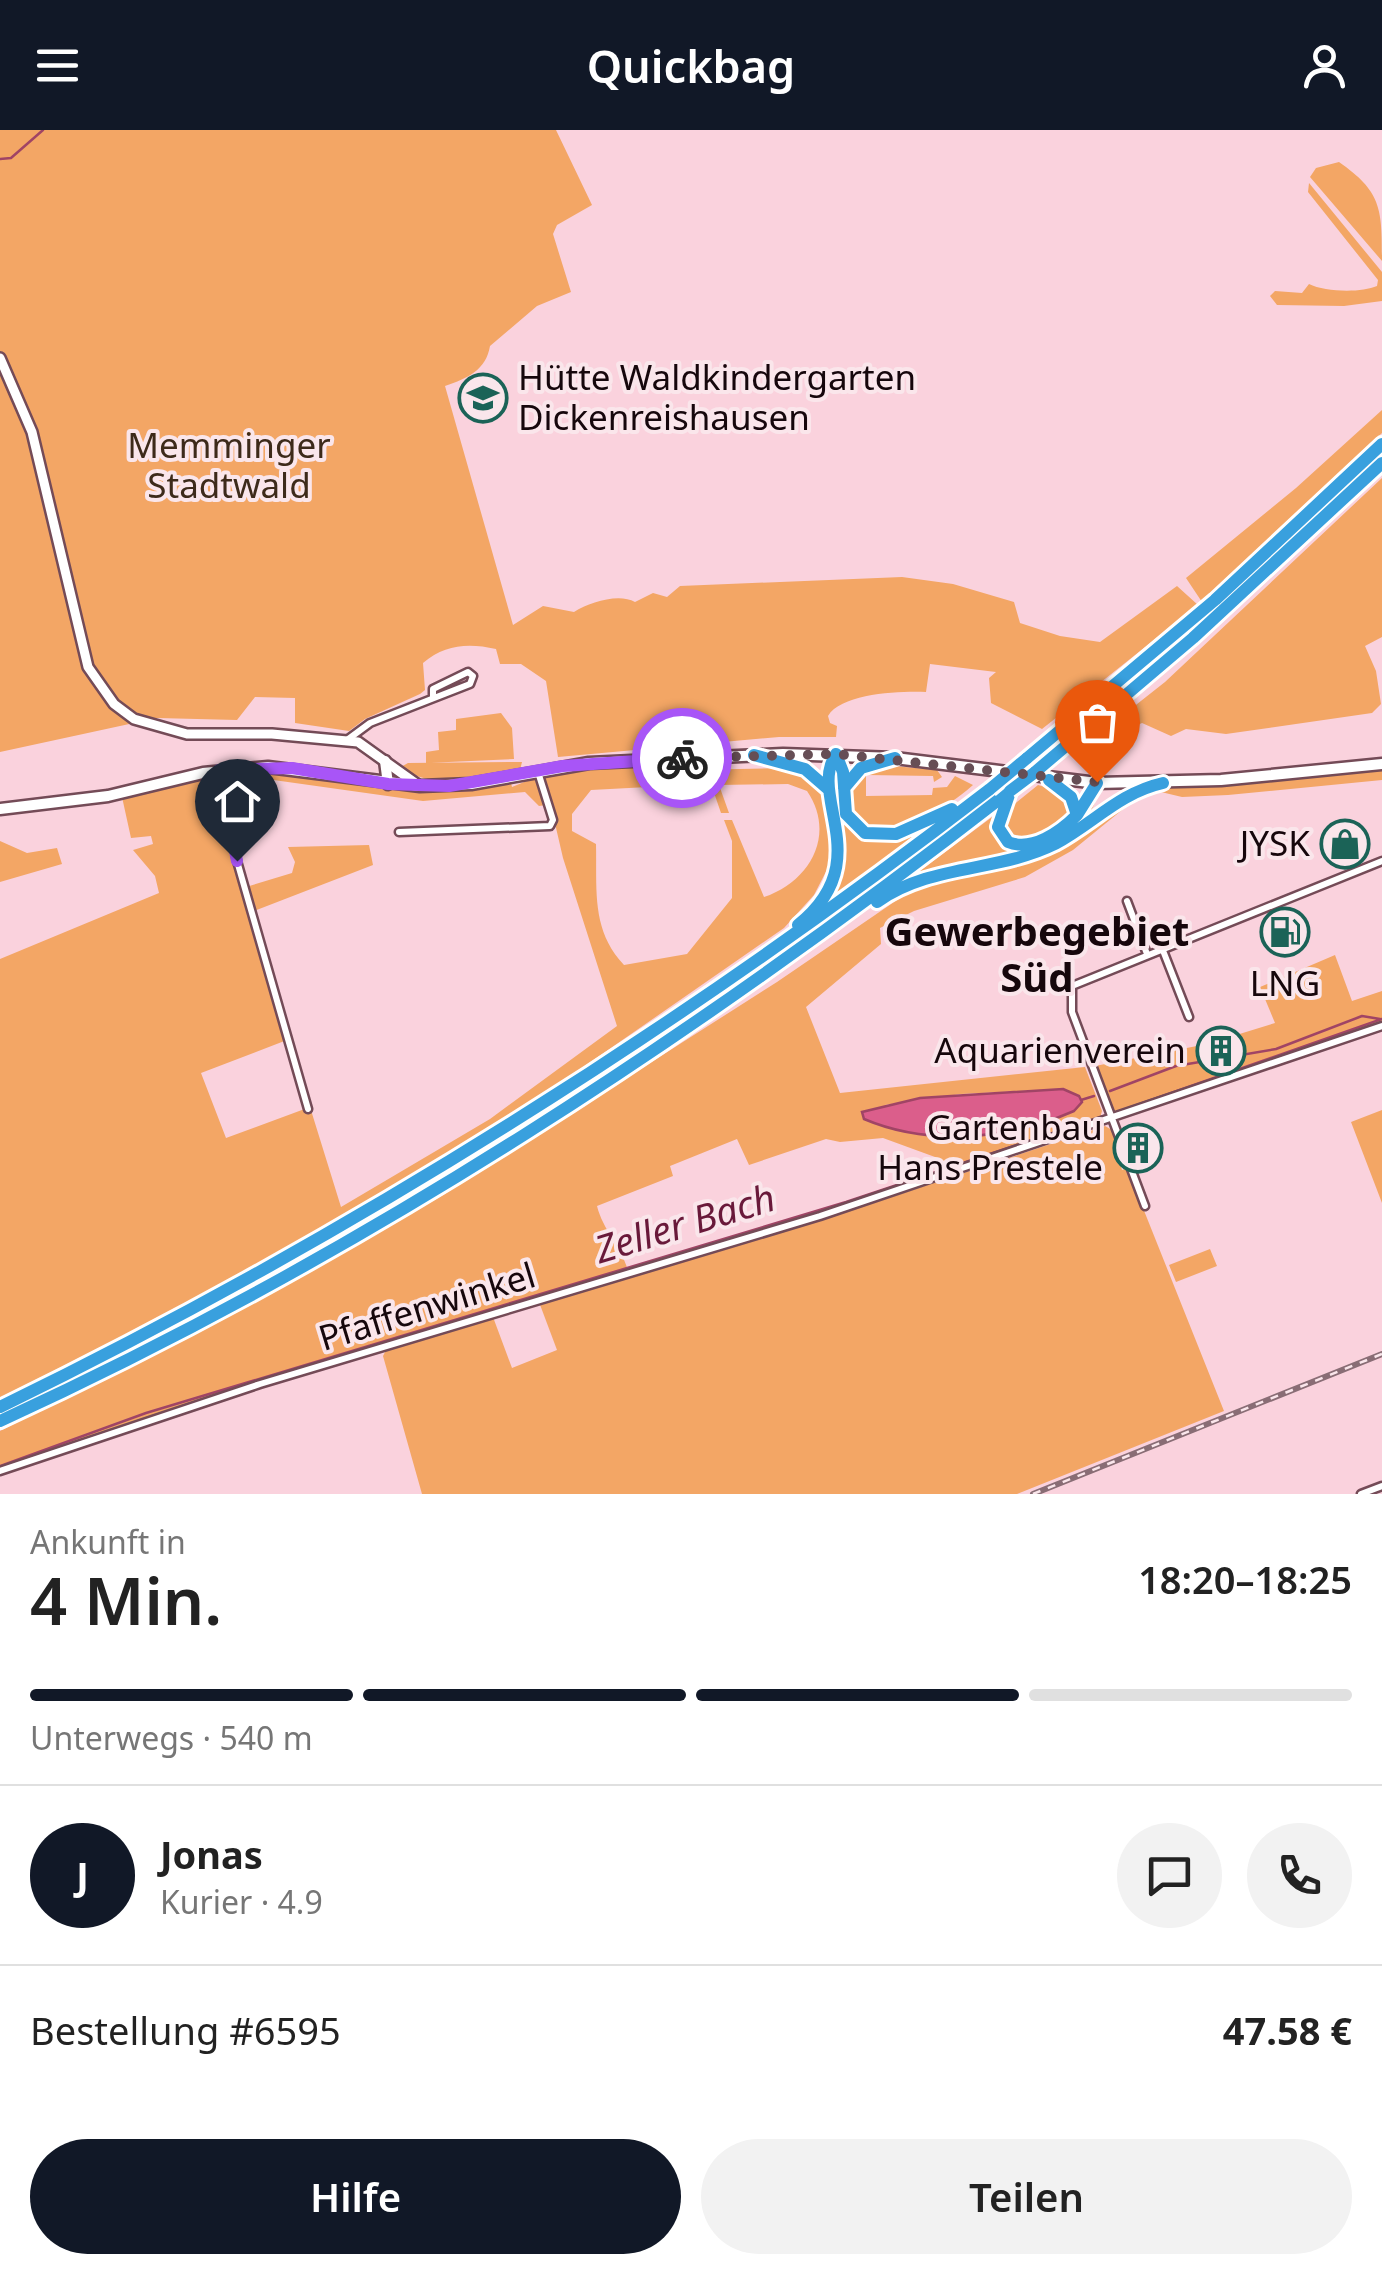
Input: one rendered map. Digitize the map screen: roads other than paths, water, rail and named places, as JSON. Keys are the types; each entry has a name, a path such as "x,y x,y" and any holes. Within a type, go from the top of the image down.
{"highway":[{"path":"0,1407 206,1303 355,1220 565,1092 765,958 990,789 1216,600 1382,444"},
{"path":"0,1421 172,1336 438,1188 656,1049 840,920 1052,758 1194,638 1382,463"},
{"path":"836,754 850,822 865,833 881,836 920,826 990,789"},
{"path":"765,958 768,947 804,920 834,873 839,830 828,790 836,754"},
{"path":"754,755 804,769 828,790"},
{"path":"844,788 861,768 895,758"},
{"path":"1049,780 1071,797 1077,815"},
{"path":"1010,791 998,827 1000,836 1015,845 1048,837 1077,815 1097,782"},
{"path":"1097,782 1101,798 1097,815"},
{"path":"840,920 856,916 920,880 1036,852 1129,793 1163,783"}],"main road":[{"path":"0,809 108,796 219,770 292,768 420,786 472,784 537,771 674,758 836,754 895,758 1049,780 1163,783 1382,764"},
{"path":"385,762 388,784"}],"street":[{"path":"0,358 32,432 88,667 114,704 134,719 187,734 272,734 346,740 372,748 420,786"},
{"path":"346,740 370,723 470,684 473,676 468,672 459,675 433,689 434,696"},
{"path":"219,770 237,861 308,1109"},
{"path":"399,832 550,826 553,820 537,771"},
{"path":"1145,1206 1072,1012 1072,986 1382,861"},
{"path":"1127,901 1147,954"},
{"path":"1162,948 1189,1018"},
{"name":"Pfaffenwinkel","path":"0,1471 260,1384 820,1216 1382,1026"},
{"path":"1362,1494 1382,1486"}],"waterway":[{"path":"0,159 11,158 43,130"},
{"name":"Zeller Bach","path":"1110,1091 1176,1066 1276,1049 1362,1016 1380,1019"},
{"name":"Zeller Bach","path":"1114,1113 1382,1019"},
{"name":"Zeller Bach","path":"1081,1100 1094,1096"},
{"name":"Zeller Bach","path":"0,1466 146,1413 846,1202 1107,1115"}],"railway":[{"path":"1033,1494 1382,1354"}],"place":[{"name":"Hütte Waldkindergarten Dickenreishausen","path":"483,398"},
{"name":"JYSK","path":"1345,844"},
{"name":"LNG","path":"1285,932"},
{"name":"Aquarienverein","path":"1221,1051"},
{"name":"Gartenbau Hans Prestele","path":"1138,1148"}],"district":[{"name":"Gewerbegebiet Süd","path":"1037,955"}],"park label":[{"name":"Memminger Stadtwald","path":"229,466"}]}
